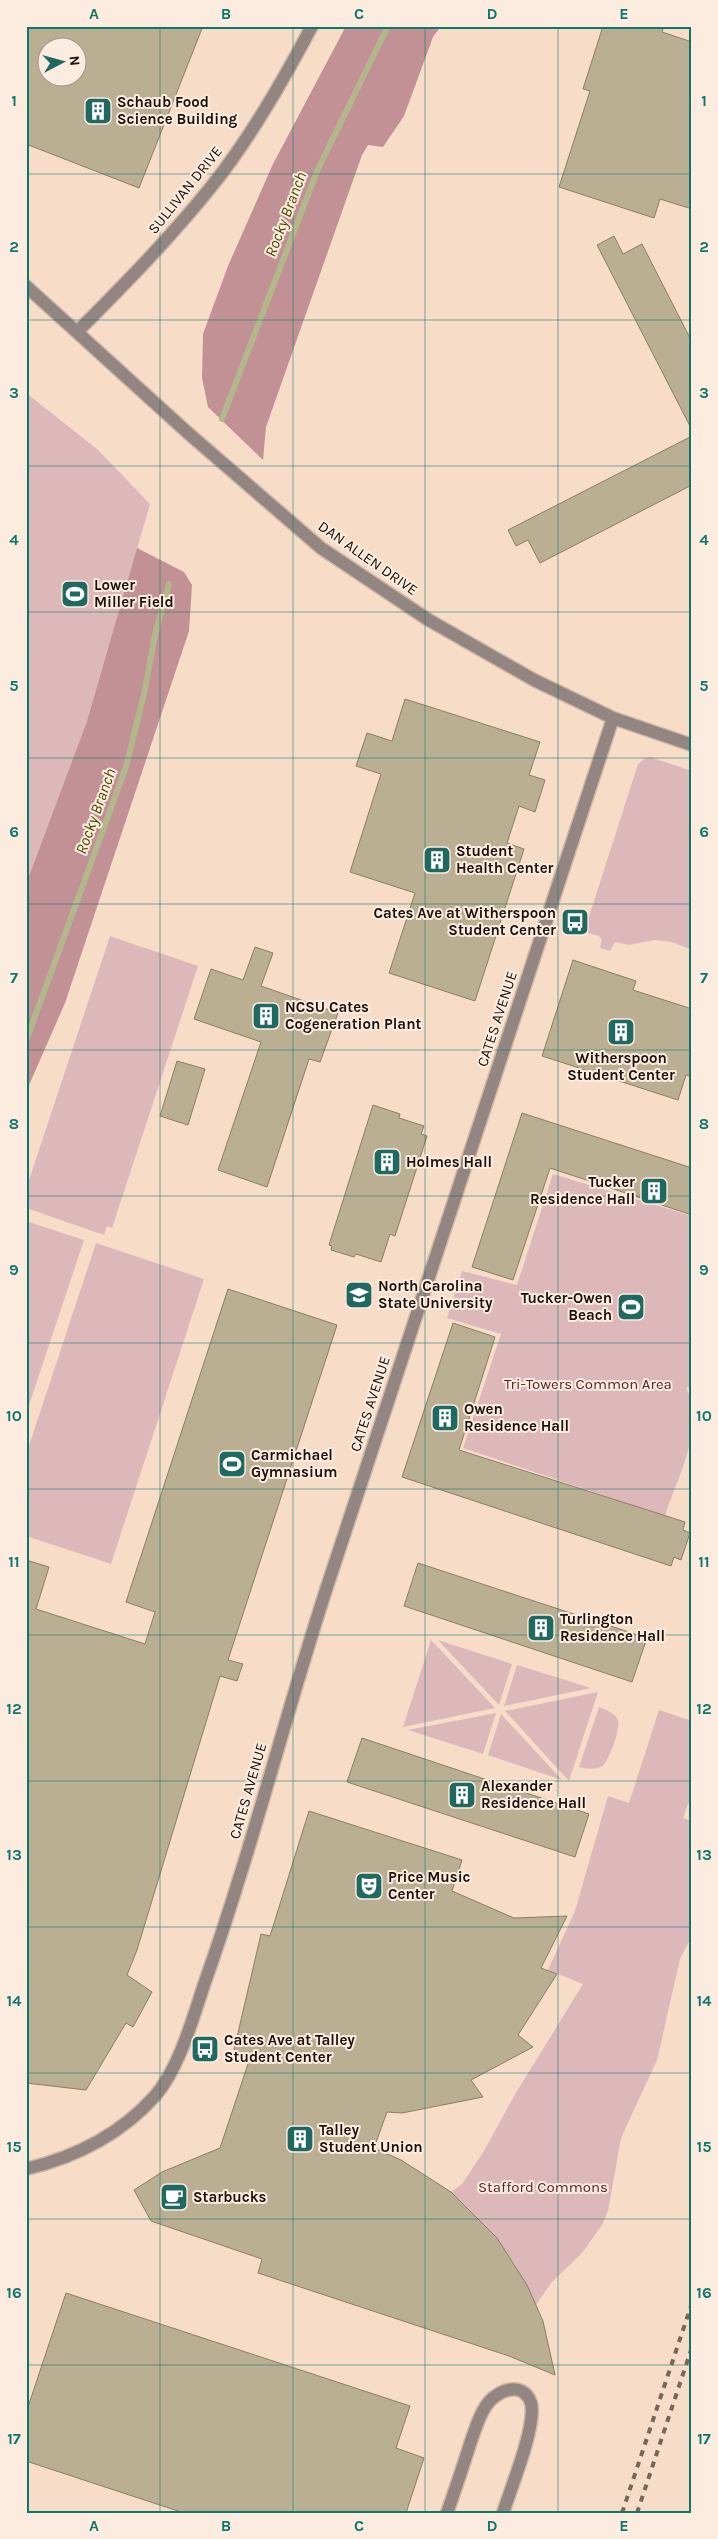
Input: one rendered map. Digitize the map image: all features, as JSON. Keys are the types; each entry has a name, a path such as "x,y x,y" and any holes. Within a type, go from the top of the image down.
{"street":[{"name":"SULLIVAN DRIVE","path":"77,332 175,230 212,186 263,112 312,26"},
{"name":"DAN ALLEN DRIVE","path":"26,286 188,433 321,548 427,619 534,680 613,718 692,745"},
{"name":"CATES AVENUE","path":"26,2169 85,2150 126,2124 156,2095 178,2059 232,1904 290,1700 613,718"},
{"path":"447,2513 480,2416 497,2393 510,2389 522,2392 527,2398 530,2403 531,2419 527,2439 502,2513"}],"green space":[{"name":"Lower Miller Field","path":"26,393 97,449 150,504 87,721 26,884"},
{"path":"650,757 692,771 692,950 672,942 655,940 629,945 615,942 610,951 600,948 602,940 599,936 584,932 638,764 645,758"},
{"path":"110,936 198,966 112,1228 107,1226 104,1235 26,1208 26,1189"},
{"name":"Tri-Towers Common Area","path":"553,1174 692,1216 692,1385 686,1388 691,1403 693,1419 688,1452 665,1516 463,1448 501,1334 447,1318 462,1271 517,1285"},
{"path":"26,1221 84,1240 26,1414"},
{"path":"96,1243 204,1279 111,1564 26,1536 26,1455"},
{"path":"431,1640 495,1708 403,1727"},
{"path":"438,1640 512,1664 499,1705"},
{"path":"517,1665 591,1688 504,1706"},
{"path":"598,1692 569,1781 505,1711"},
{"path":"599,1707 612,1713 618,1720 618,1730 614,1744 602,1766 590,1769 579,1767"},
{"name":"Stafford Commons","path":"659,1710 692,1721 692,1793 683,1818 692,1821 692,1936 680,1959 657,2060 621,2138 608,2211 602,2225 582,2253 552,2282 536,2305 520,2273 500,2244 477,2217 451,2192 462,2184 484,2151 514,2096 583,1984 548,1970 575,1911 608,1796 629,1803"},
{"path":"496,1713 483,1754 408,1730"},
{"path":"501,1714 562,1780 488,1755"}],"shaded area":[{"path":"346,26 441,26 433,37 404,116 383,147 368,145 362,155 266,427 263,460 208,407 202,378 203,334 228,266 273,164"},
{"path":"137,548 184,572 192,585 189,631 65,1003 26,1092 26,884 87,721"}],"building":[{"name":"Schaub Food Science Building","path":"26,26 203,26 139,188 26,144"},
{"path":"603,26 664,26 662,32 692,42 692,209 660,199 654,218 559,187 590,91 583,89"},
{"path":"614,236 623,254 642,244 692,342 692,430 597,245"},
{"path":"692,436 692,485 540,563 528,540 516,546 508,530"},
{"name":"Student Health Center","path":"405,699 540,742 529,775 545,780 535,812 519,806 507,843 524,849 475,1001 389,973 415,893 350,872 381,774 356,766 367,733 392,741"},
{"path":"255,947 273,953 261,986 338,1013 320,1062 309,1059 267,1187 218,1170 261,1042 194,1019 211,969 243,980"},
{"name":"Witherspoon Student Center","path":"573,960 636,981 633,990 692,1009 692,1077 686,1075 678,1100 542,1056"},
{"path":"177,1061 205,1069 188,1125 160,1116"},
{"name":"Holmes Hall","path":"373,1105 400,1114 399,1118 424,1126 421,1134 427,1136 395,1236 390,1234 381,1262 356,1254 354,1257 331,1250 332,1246 329,1245"},
{"name":"Tucker Residence Hall","path":"522,1113 692,1168 692,1215 550,1168 513,1280 472,1267"},
{"path":"228,1289 337,1325 228,1660 243,1664 237,1681 220,1676 137,1950 127,1975 152,1992 133,2027 126,2023 86,2090 26,2083 26,1560 49,1567 36,1609 145,1644 155,1612 126,1602"},
{"name":"Owen Residence Hall","path":"453,1323 495,1337 459,1450 685,1522 683,1530 690,1533 681,1560 674,1557 671,1566 402,1477"},
{"name":"Turlington Residence Hall","path":"418,1563 647,1638 632,1682 404,1606"},
{"name":"Alexander Residence Hall","path":"362,1738 589,1814 575,1857 347,1782"},
{"name":"Talley Student Union","path":"309,1811 462,1860 452,1891 514,1918 567,1916 541,1968 557,1974 518,2035 533,2047 471,2080 483,2097 402,2113 387,2112 374,2148 401,2160 451,2192 497,2238 527,2285 543,2321 555,2375 509,2356 258,2273 262,2259 151,2221 134,2190 162,2172 220,2148 249,2061 234,2050 261,1934 270,1936"},
{"path":"66,2293 410,2406 396,2448 424,2458 406,2513 184,2513 26,2461 26,2413"}],"waterway":[{"name":"Rocky Branch","path":"222,419 318,169 388,26"},
{"name":"Rocky Branch","path":"26,1041 126,767 144,694 155,635 169,584"}],"railway":[{"path":"622,2513 692,2303"},
{"path":"637,2513 692,2347"}],"place":[{"name":"Schaub Food Science Building","path":"98,111"},
{"name":"Lower Miller Field","path":"75,594"},
{"name":"Student Health Center","path":"437,860"},
{"name":"Cates Ave at Witherspoon Student Center","path":"575,922"},
{"name":"NCSU Cates Cogeneration Plant","path":"266,1016"},
{"name":"Witherspoon Student Center","path":"621,1032"},
{"name":"Holmes Hall","path":"387,1162"},
{"name":"Tucker Residence Hall","path":"654,1191"},
{"name":"North Carolina State University","path":"359,1295"},
{"name":"Tucker-Owen Beach","path":"631,1307"},
{"name":"Owen Residence Hall","path":"445,1418"},
{"name":"Carmichael Gymnasium","path":"232,1464"},
{"name":"Turlington Residence Hall","path":"541,1628"},
{"name":"Alexander Residence Hall","path":"462,1795"},
{"name":"Price Music Center","path":"369,1886"},
{"name":"Cates Ave at Talley Student Center","path":"205,2049"},
{"name":"Talley Student Union","path":"300,2139"},
{"name":"Starbucks","path":"174,2197"}]}
